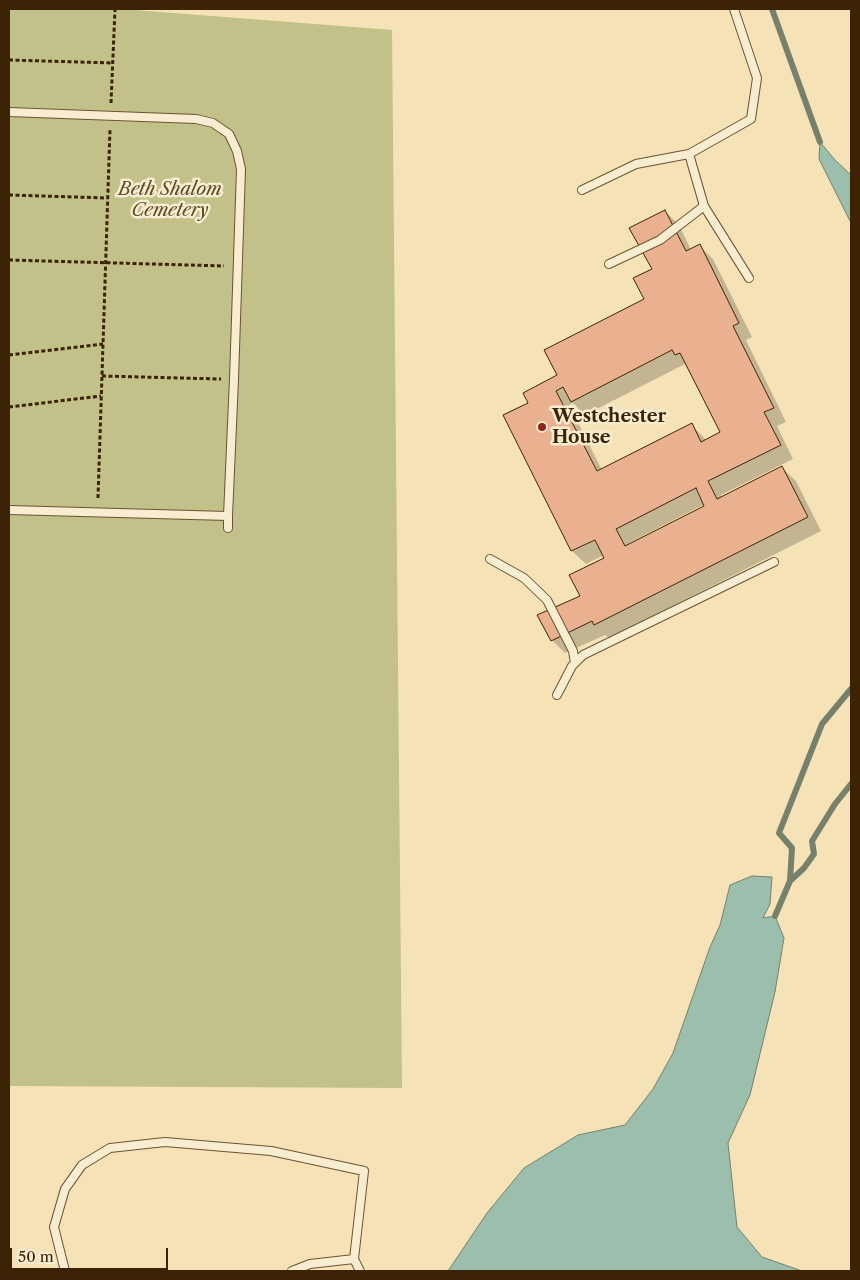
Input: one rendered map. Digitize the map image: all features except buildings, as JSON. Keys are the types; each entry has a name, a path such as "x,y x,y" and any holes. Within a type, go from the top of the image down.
{"lane":[{"path":"582,190 636,164 689,154 751,119 757,78 734,9"},
{"path":"9,112 196,119 213,123 229,134 238,151 240,169 238,266 228,528"},
{"path":"689,154 704,206 749,278"},
{"path":"609,264 660,240 704,206"},
{"path":"9,510 97,514 228,516"},
{"path":"490,559 524,578 547,600 573,651 575,663"},
{"path":"557,695 575,663 583,655 774,562"},
{"path":"65,1271 54,1228 65,1189 82,1165 110,1148 165,1142 271,1150 364,1171 354,1259 360,1271"},
{"path":"292,1271 310,1264 354,1259"}],"path":[{"path":"97,514 115,9"},
{"path":"9,60 113,63"},
{"path":"9,194 108,198"},
{"path":"9,260 238,266"},
{"path":"9,355 103,344"},
{"path":"102,376 234,379"},
{"path":"9,407 101,396"}],"green space":[{"name":"Beth Shalom Cemetery","path":"9,9 122,9 392,30 402,1088 9,1086"}],"shaded area":[{"path":"820,142 851,175 851,223 819,159"},
{"path":"752,876 772,877 770,904 763,918 775,916 784,938 775,992 750,1095 728,1143 737,1227 762,1257 802,1271 448,1271 487,1213 524,1168 578,1135 625,1125 653,1089 673,1053 710,947 720,925 730,885"}],"waterway":[{"path":"772,9 820,142"},
{"path":"775,916 790,881 792,848 779,833 822,724 851,689"},
{"path":"790,881 804,868 814,854 812,841 835,804 851,784"}],"place":[{"name":"Westchester House","path":"542,427"}]}
